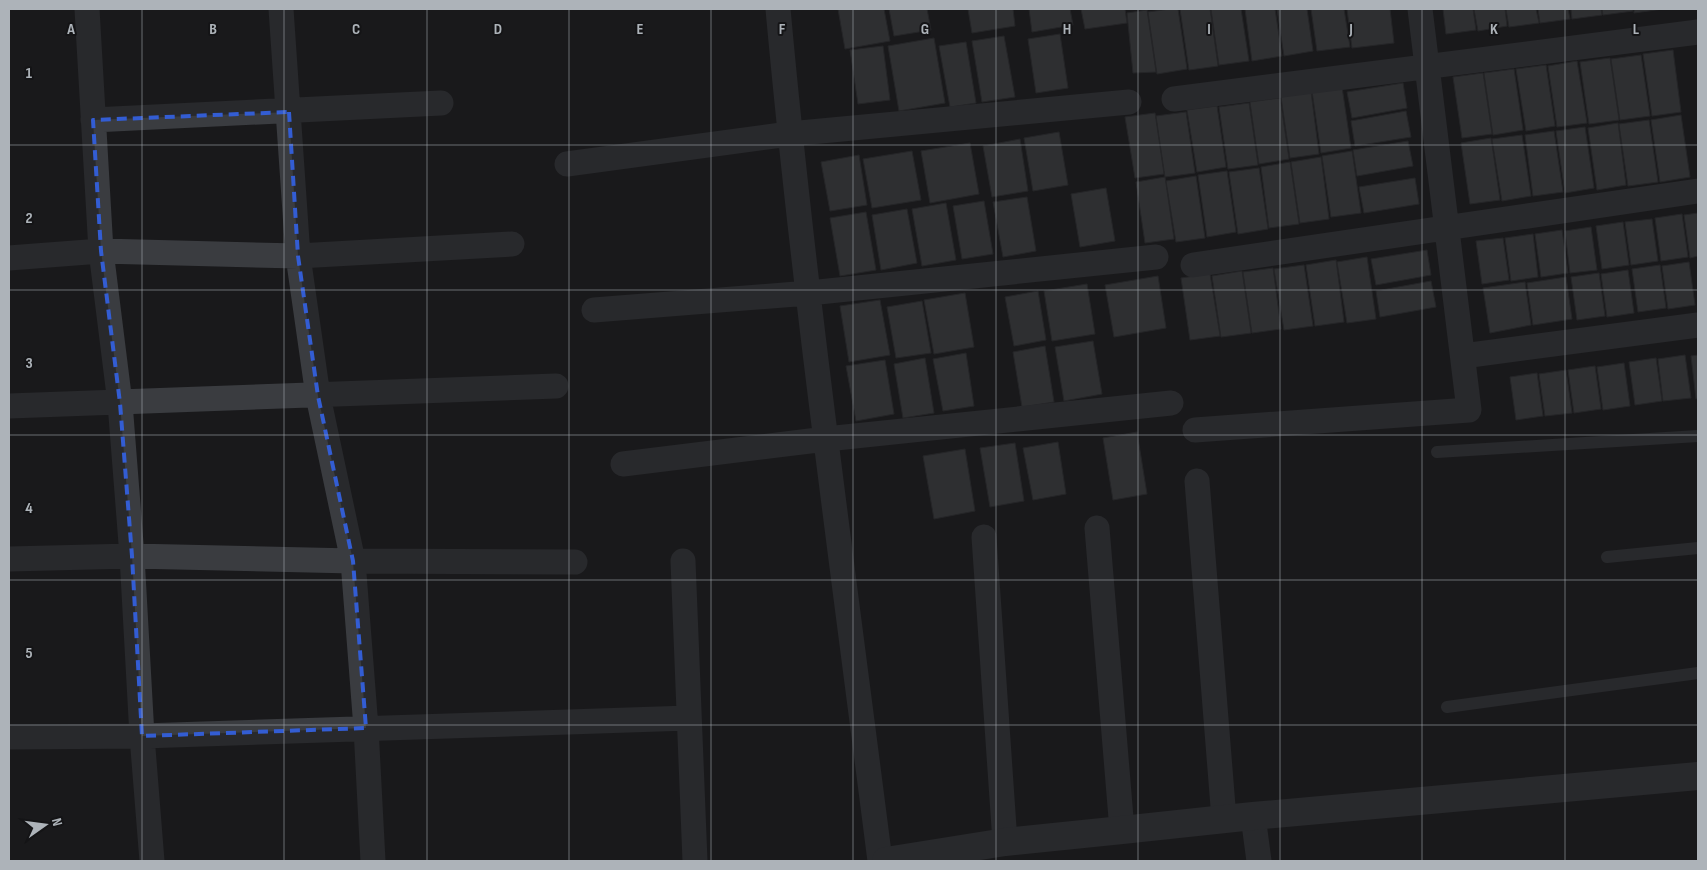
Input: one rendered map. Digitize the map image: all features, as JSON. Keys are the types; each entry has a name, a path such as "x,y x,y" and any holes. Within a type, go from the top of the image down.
{"street":[{"path":"87,9 101,251 120,403 152,861"},
{"path":"281,9 298,256 318,396 353,561 366,728 373,861"},
{"path":"778,9 789,134 880,861"},
{"path":"1195,430 1469,410 1420,9"},
{"path":"1174,99 1698,32"},
{"path":"567,164 789,134 1129,102"},
{"path":"93,120 289,112 441,103"},
{"path":"1193,265 1698,192"},
{"path":"9,258 101,251 298,256 512,244"},
{"path":"594,310 809,293 1156,257"},
{"path":"1463,356 1698,325"},
{"path":"9,406 556,386"},
{"path":"623,464 826,439 1171,403"},
{"path":"1197,481 1224,820"},
{"path":"1097,528 1122,830"},
{"path":"984,537 1005,842"},
{"path":"9,559 132,556 353,561 575,562"},
{"path":"683,560 695,861"},
{"path":"9,737 142,736 689,718"},
{"path":"886,861 1005,842 1253,816 1698,776"},
{"path":"1253,816 1259,861"}],"lane":[{"path":"1437,452 1698,436"},
{"path":"1608,557 1698,548"},
{"path":"1447,707 1698,673"}],"highlighted area":[{"path":"289,112 298,256 318,396 353,561 366,728 142,736 132,556 120,403 101,251 93,120"}],"building":[{"path":"838,9 884,9 890,41 845,49"},
{"path":"889,9 927,9 931,30 894,36"},
{"path":"968,9 1013,9 1015,26 972,33"},
{"path":"1029,9 1070,9 1073,25 1032,32"},
{"path":"1081,9 1125,9 1127,23 1085,29"},
{"path":"1178,9 1187,69 1157,74 1148,12"},
{"path":"1180,9 1210,9 1218,66 1189,70"},
{"path":"1211,9 1241,9 1249,61 1219,65"},
{"path":"1245,9 1275,9 1282,56 1252,61"},
{"path":"1277,9 1307,9 1313,51 1284,56"},
{"path":"1311,9 1344,9 1350,47 1317,51"},
{"path":"1347,9 1390,9 1394,43 1352,48"},
{"path":"1443,9 1473,9 1476,30 1446,34"},
{"path":"1474,9 1505,9 1507,26 1478,31"},
{"path":"1506,9 1536,9 1539,23 1509,27"},
{"path":"1538,9 1568,9 1570,19 1540,23"},
{"path":"1571,9 1601,9 1602,15 1572,19"},
{"path":"1602,9 1633,9 1633,11 1603,15"},
{"path":"1634,9 1663,9 1634,13"},
{"path":"1147,10 1156,72 1133,73 1127,13"},
{"path":"1060,34 1068,88 1036,93 1028,39"},
{"path":"1004,36 1015,97 982,102 972,41"},
{"path":"934,38 945,103 899,111 888,46"},
{"path":"966,42 976,103 950,107 939,46"},
{"path":"883,46 890,100 858,104 850,50"},
{"path":"1673,50 1681,112 1652,116 1643,54"},
{"path":"1641,55 1650,116 1620,120 1611,59"},
{"path":"1610,58 1619,120 1589,124 1580,62"},
{"path":"1577,61 1587,123 1557,127 1548,66"},
{"path":"1546,65 1555,126 1526,131 1516,69"},
{"path":"1514,69 1523,130 1493,135 1484,73"},
{"path":"1483,73 1492,134 1462,138 1453,77"},
{"path":"1403,83 1407,108 1352,118 1347,92"},
{"path":"1342,87 1351,148 1321,153 1312,91"},
{"path":"1311,92 1319,154 1290,158 1281,97"},
{"path":"1280,98 1289,159 1259,164 1250,102"},
{"path":"1249,103 1258,165 1228,169 1219,107"},
{"path":"1217,106 1226,167 1197,172 1187,110"},
{"path":"1406,111 1411,137 1355,146 1351,121"},
{"path":"1186,112 1195,173 1165,177 1156,116"},
{"path":"1155,113 1164,174 1135,178 1125,117"},
{"path":"1681,115 1690,177 1660,182 1651,120"},
{"path":"1649,120 1658,182 1628,186 1619,124"},
{"path":"1618,123 1626,185 1597,190 1588,128"},
{"path":"1585,127 1594,188 1565,193 1556,131"},
{"path":"1554,131 1563,192 1533,196 1525,135"},
{"path":"1059,132 1068,185 1033,191 1024,138"},
{"path":"1522,135 1531,196 1502,201 1492,139"},
{"path":"1491,138 1500,200 1470,204 1461,143"},
{"path":"1020,139 1028,191 992,197 983,146"},
{"path":"1408,141 1413,166 1357,176 1353,150"},
{"path":"970,143 979,194 930,203 921,151"},
{"path":"912,151 921,200 872,208 863,159"},
{"path":"1352,151 1361,213 1331,217 1322,156"},
{"path":"859,155 867,205 830,211 821,162"},
{"path":"1321,157 1329,219 1300,223 1291,162"},
{"path":"1290,162 1299,224 1269,228 1261,167"},
{"path":"1259,168 1268,229 1238,234 1229,172"},
{"path":"1227,171 1236,232 1207,237 1198,175"},
{"path":"1196,176 1205,238 1176,242 1166,181"},
{"path":"1165,177 1174,239 1145,243 1136,182"},
{"path":"1415,178 1419,204 1364,213 1359,187"},
{"path":"1106,188 1115,241 1080,247 1071,194"},
{"path":"1027,197 1036,251 1003,257 993,202"},
{"path":"984,201 993,254 962,259 953,206"},
{"path":"946,203 956,260 922,266 912,209"},
{"path":"907,209 917,263 881,270 872,215"},
{"path":"866,212 876,270 840,276 830,218"},
{"path":"1698,213 1698,256 1690,258 1684,215"},
{"path":"1682,214 1688,257 1661,261 1655,218"},
{"path":"1652,219 1658,261 1631,265 1625,222"},
{"path":"1623,222 1629,265 1602,269 1596,226"},
{"path":"1591,227 1597,270 1570,273 1565,231"},
{"path":"1562,230 1568,273 1541,277 1535,234"},
{"path":"1533,234 1538,277 1511,281 1505,238"},
{"path":"1503,238 1509,280 1482,284 1476,241"},
{"path":"1427,250 1431,275 1376,285 1371,259"},
{"path":"1367,257 1376,319 1347,323 1337,262"},
{"path":"1336,260 1344,322 1315,326 1306,265"},
{"path":"1689,262 1695,305 1668,309 1662,266"},
{"path":"1304,265 1313,326 1284,330 1274,269"},
{"path":"1660,265 1666,308 1638,312 1632,269"},
{"path":"1273,268 1281,329 1252,333 1243,272"},
{"path":"1628,270 1634,313 1607,317 1601,274"},
{"path":"1242,271 1251,333 1221,337 1212,276"},
{"path":"1599,273 1605,316 1577,320 1571,277"},
{"path":"1210,274 1220,336 1190,340 1181,278"},
{"path":"1158,276 1166,328 1114,337 1105,285"},
{"path":"1566,277 1572,319 1533,325 1527,283"},
{"path":"1431,281 1436,307 1380,317 1376,291"},
{"path":"1525,282 1531,325 1490,333 1483,288"},
{"path":"1087,284 1095,334 1052,341 1044,291"},
{"path":"1038,291 1046,340 1014,346 1005,297"},
{"path":"965,293 974,347 934,354 924,300"},
{"path":"880,300 890,355 849,362 840,306"},
{"path":"922,301 931,353 896,358 887,307"},
{"path":"1093,341 1102,394 1064,401 1055,347"},
{"path":"1045,346 1054,402 1022,407 1013,352"},
{"path":"966,353 974,406 943,411 933,359"},
{"path":"1685,355 1691,398 1663,401 1658,359"},
{"path":"1698,355 1698,398 1696,399 1691,356"},
{"path":"925,358 934,413 903,418 894,364"},
{"path":"1656,358 1662,401 1635,405 1629,362"},
{"path":"885,360 894,414 856,421 846,366"},
{"path":"1624,363 1630,406 1603,410 1597,367"},
{"path":"1595,366 1601,409 1574,413 1568,370"},
{"path":"1566,370 1572,413 1545,416 1539,374"},
{"path":"1537,373 1543,416 1516,420 1510,377"},
{"path":"1137,432 1147,494 1113,500 1103,438"},
{"path":"1058,442 1066,494 1033,500 1023,448"},
{"path":"1015,443 1024,501 990,507 980,448"},
{"path":"965,449 975,511 934,519 923,456"}]}
